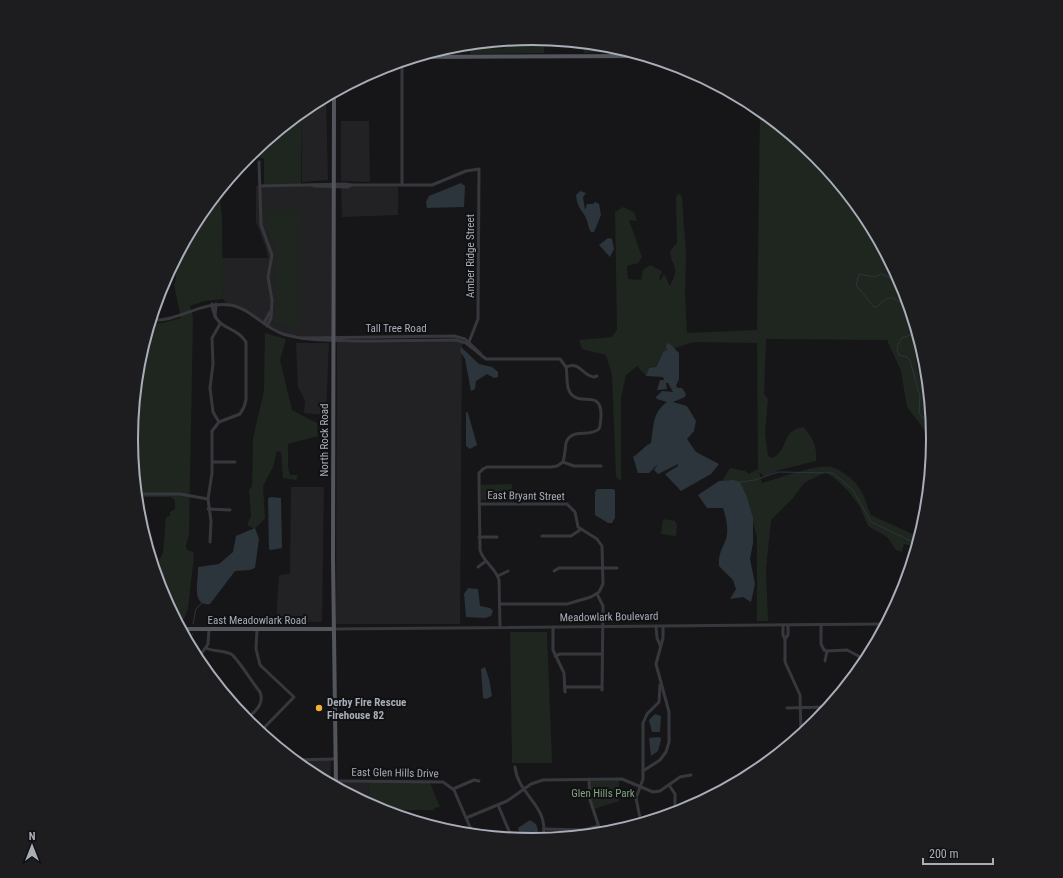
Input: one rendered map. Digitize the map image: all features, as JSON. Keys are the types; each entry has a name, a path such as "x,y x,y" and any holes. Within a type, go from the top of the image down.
{"main road":[{"path":"431,58 624,56"},
{"name":"North Rock Road","path":"334,99 334,629 336,781"},
{"name":"East Meadowlark Road","path":"186,629 334,629"}],"street":[{"path":"260,186 402,185 402,67"},
{"path":"259,162 261,225 272,255 268,277 272,300 271,311 265,324"},
{"name":"Amber Ridge Street","path":"402,185 437,184 466,171 479,169 478,319 469,342"},
{"path":"210,542 211,521 208,509 208,499 212,481 212,431 219,422 238,415 244,409 246,400 246,342 240,336 220,324 215,317 214,304"},
{"name":"Tall Tree Road","path":"156,320 173,318 201,306 214,304 232,305 242,309 282,334 302,338 456,340 466,343 481,356 491,360 556,359 563,361 566,367 572,365 578,366 589,376 594,378 597,376"},
{"path":"219,422 212,406 210,388 213,364 212,338 220,324"},
{"name":"Tall Tree Road","path":"334,339 454,336 469,342"},
{"path":"469,342 481,356"},
{"path":"500,627 498,576 486,561 480,550 479,474 482,468 487,467 557,466 563,462 566,443 570,437 578,433 596,432 600,427 601,420 598,402 592,399 575,397 570,393 566,367"},
{"path":"213,462 235,462"},
{"path":"563,462 574,466 601,466"},
{"path":"142,494 180,494 208,499"},
{"name":"East Bryant Street","path":"479,504 564,503 574,506 580,530"},
{"path":"208,509 230,510"},
{"path":"500,604 567,604 597,594 602,586 603,568 601,543 597,539 580,530 571,536 542,536"},
{"path":"479,537 497,537"},
{"path":"478,567 486,561"},
{"path":"554,571 559,568 617,568"},
{"path":"498,576 508,571"},
{"path":"565,687 602,688 603,606 597,594"},
{"name":"Meadowlark Boulevard","path":"334,629 879,624"},
{"path":"821,625 821,645 827,651 846,650 860,657"},
{"path":"656,626 657,638 660,645"},
{"path":"643,771 660,760 668,746 669,712 656,665 663,638 663,626"},
{"path":"783,626 783,635 785,638 785,662 798,689 801,708 801,726"},
{"path":"785,638 788,635 788,626"},
{"path":"553,627 553,650 564,673 565,692"},
{"path":"201,654 208,642 209,629"},
{"path":"257,629 256,649 260,665 294,696 264,728"},
{"path":"206,648 213,652 226,652 233,655 260,692 262,697 260,705 250,715"},
{"path":"825,661 827,651"},
{"path":"555,656 560,654 602,654"},
{"path":"640,818 636,798 642,781 644,719 659,702 660,683"},
{"path":"659,702 667,702"},
{"path":"787,708 820,707"},
{"path":"303,760 335,759"},
{"path":"643,761 652,766"},
{"path":"515,767 517,778 540,811 544,830 583,830"},
{"path":"466,818 498,805 512,798 535,782 543,780 622,779 651,792 656,792 680,777 691,775"},
{"path":"586,829 598,826 589,796 589,779"},
{"path":"470,828 453,789 474,780 479,780"},
{"name":"East Glen Hills Drive","path":"336,781 437,781 443,782 453,789"},
{"path":"669,785 674,794 675,806"},
{"path":"498,805 510,832"}],"shaded area":[{"path":"326,103 328,180 302,182 301,119"},
{"path":"341,121 369,121 370,182 341,181"},
{"path":"461,183 465,186 464,207 427,208 426,202 429,196"},
{"path":"334,184 334,337 302,338 282,334 242,309 228,305 223,299 221,258 268,258 266,248 256,222 256,186"},
{"path":"341,187 398,187 398,215 342,217"},
{"path":"580,191 586,193 583,197 585,210 587,204 593,204 595,202 599,204 601,215 594,232 591,232 586,218 576,199 576,195"},
{"path":"608,238 612,239 614,249 610,257 599,245"},
{"path":"337,340 462,342 460,624 336,624"},
{"path":"296,343 329,343 326,415 304,413 305,400 298,387"},
{"path":"669,343 679,353 679,379 676,386 678,388 682,388 686,394 685,397 673,402 687,406 696,421 694,431 687,439 696,452 719,464 711,474 681,491 665,474 678,466 678,464 658,474 654,470 658,464 649,473 638,473 633,457 651,443 654,420 662,406 667,402 657,399 656,397 662,391 673,392 668,383 666,383 667,389 657,390 660,380 664,380 663,377 646,376 649,368 656,367 663,352 667,350 666,345"},
{"path":"461,347 479,364 492,367 498,372 498,377 494,378 487,374 476,381 475,389 471,391 465,359 460,351"},
{"path":"466,412 468,413 477,445 470,449 466,446"},
{"path":"733,480 740,482 747,497 753,518 753,543 750,559 755,584 751,602 743,597 730,599 736,589 733,580 719,566 720,555 727,532 727,524 723,508 707,508 698,495 719,481"},
{"path":"291,487 324,487 322,622 276,621 279,575 290,574"},
{"path":"597,489 614,489 615,491 615,518 612,523 608,523 595,515 595,492"},
{"path":"270,497 281,498 282,548 271,550 269,549 268,499"},
{"path":"255,528 259,539 255,568 250,570 235,571 210,604 204,604 200,601 197,591 198,567 219,564 233,552 236,536"},
{"path":"468,588 478,589 480,606 490,608 493,611 491,616 485,618 466,617 464,594"},
{"path":"485,667 492,696 486,699 483,698 481,669"},
{"path":"655,714 661,716 660,732 652,732 649,720"},
{"path":"660,737 661,740 658,751 651,756 649,738"},
{"path":"303,760 331,760 330,778"},
{"path":"368,783 369,797 357,792 342,784"},
{"path":"530,820 536,824 538,830 537,833 519,833 518,828"}],"green space":[{"path":"506,46 545,46 544,53 470,54 470,50 480,48 505,48"},
{"path":"584,48 599,51 599,52 584,53"},
{"path":"760,118 791,143 828,179 859,220 873,242 896,288 912,337 922,388 926,435 923,428 907,407 901,371 887,340 766,339 764,394 768,399 765,434 768,456 773,458 778,454 791,432 803,427 814,442 816,461 779,470 765,477 759,472 762,483 796,472 824,467 835,468 847,475 860,489 871,515 914,535 911,546 904,544 902,552 896,550 887,537 868,526 860,507 849,492 826,472 804,483 793,498 771,520 766,569 768,621 757,621 757,538 747,497 733,480 722,481 730,468 745,471 749,474 758,469 757,343 693,342 663,352 653,371 646,376 637,366 626,375 621,398 621,481 616,477 612,375 606,355 582,349 579,340 612,337 617,329 615,212 623,207 634,212 637,221 629,220 642,257 638,263 627,266 628,279 641,280 643,270 650,265 662,271 659,279 661,280 664,274 670,286 675,274 675,268 670,251 677,243 676,197 679,193 682,197 686,254 685,295 687,333 757,330"},
{"path":"301,120 301,185 264,186 264,159 257,156"},
{"path":"220,198 222,216 223,299 204,301 190,306 193,316 189,535 186,545 187,550 193,552 194,556 188,608 184,619 181,619 178,613 167,590 157,563 163,553 166,517 170,516 170,512 175,509 175,500 171,497 142,497 138,465 138,413 145,362 155,323 162,323 181,318 174,285 176,278 175,272 190,242"},
{"path":"265,210 299,210 297,292 300,331 290,329 274,322 277,307 274,275 277,259 275,244 270,236 266,223"},
{"path":"265,333 286,339 280,360 292,410 317,423 318,436 288,444 288,467 290,475 298,475 296,480 283,478 281,452 277,451 273,467 263,486 265,518 255,529 247,525 251,516 249,490 252,486 253,438 264,391"},
{"path":"512,484 512,502 481,500 481,485"},
{"path":"663,519 675,521 677,525 676,536 661,534"},
{"path":"510,632 547,632 552,763 512,763"},
{"name":"Glen Hills Park","path":"590,781 619,781 619,801 594,809 590,796"},
{"path":"368,783 430,783 440,807 434,808 434,810 400,810 369,797"}],"waterway":[{"path":"891,278 881,274 875,277 859,274 856,285 874,307 877,307 890,298 895,299 902,304"},
{"path":"912,335 902,338 897,350 899,355 907,357 910,360 920,397 919,413 923,418 925,417"},
{"path":"740,482 755,480 778,472 833,473 853,490 871,522 912,542"},
{"path":"193,624 196,609 202,603"}],"place":[{"name":"Derby Fire Rescue Firehouse 82","path":"319,708"}]}
